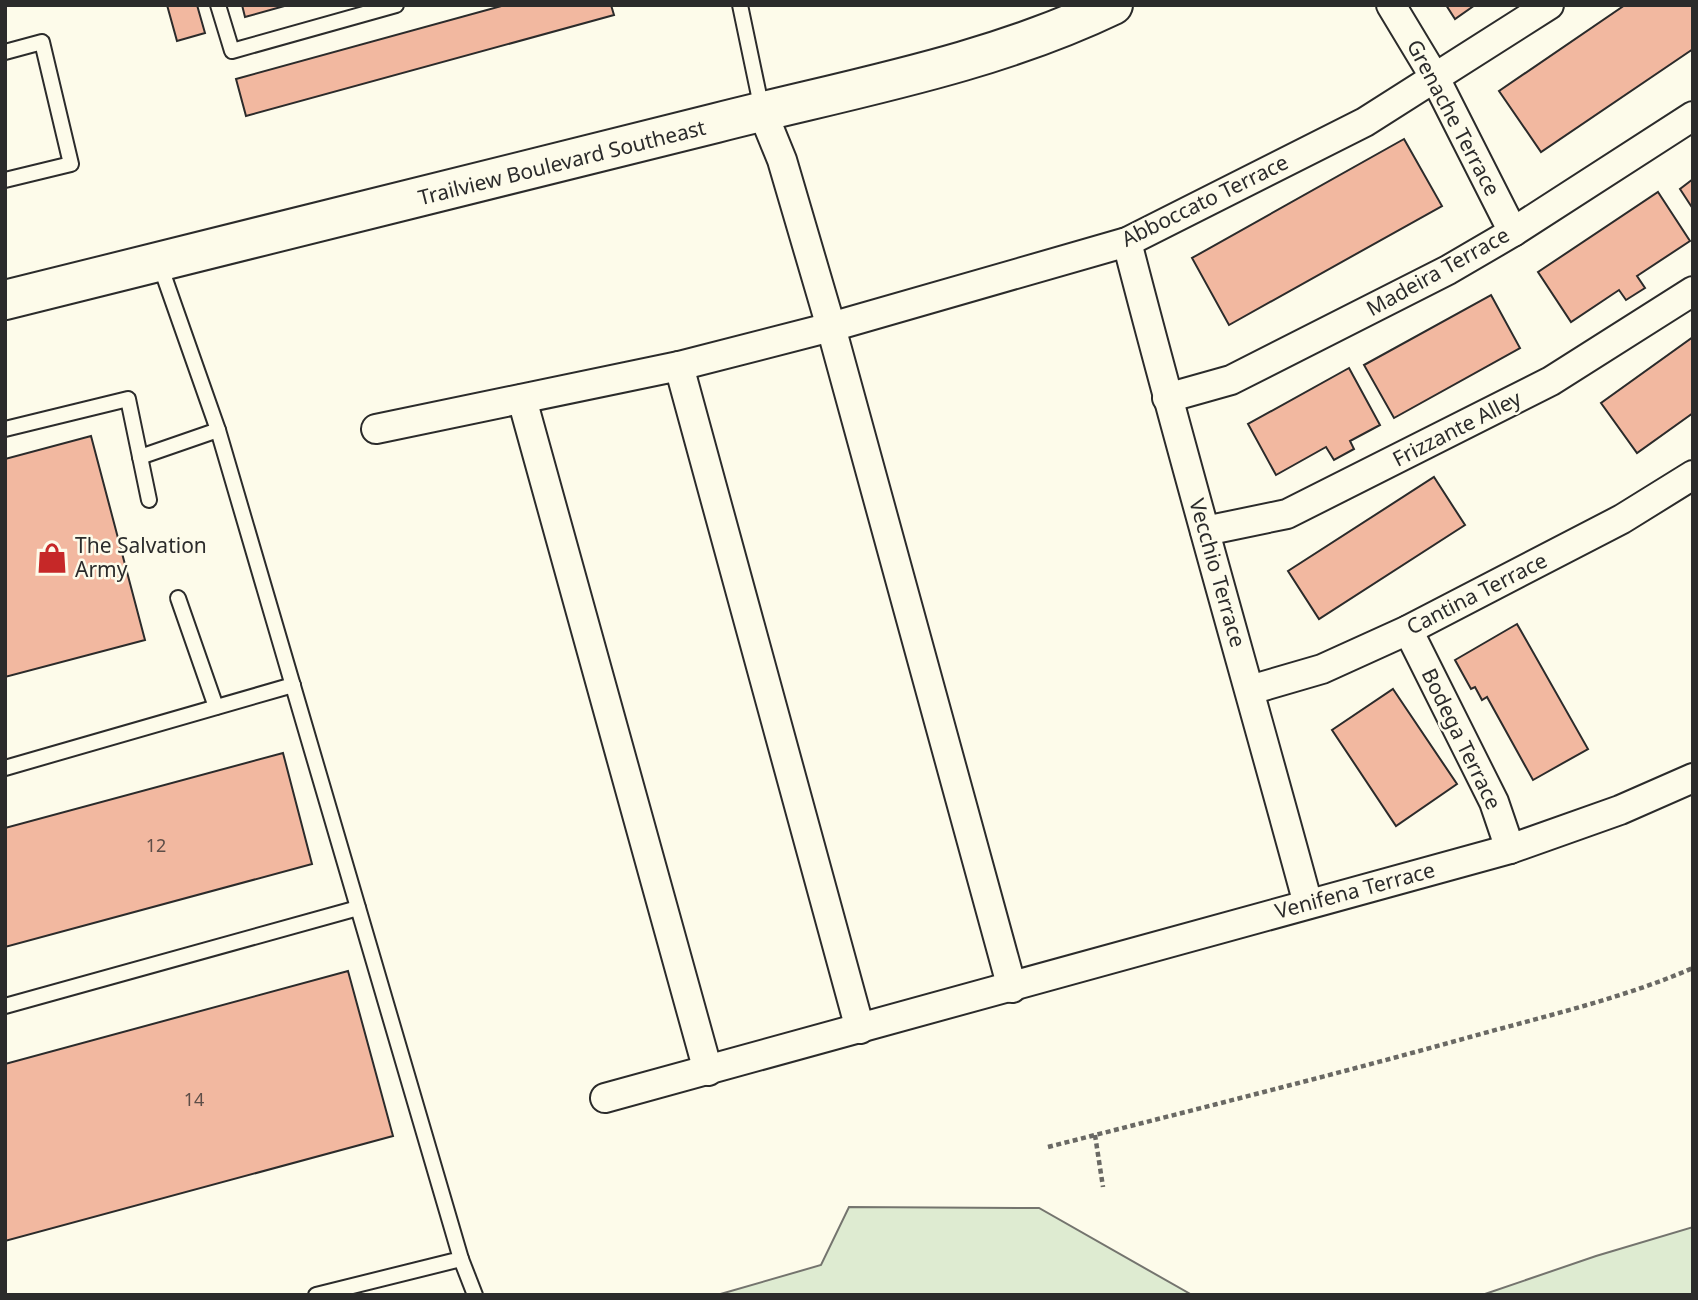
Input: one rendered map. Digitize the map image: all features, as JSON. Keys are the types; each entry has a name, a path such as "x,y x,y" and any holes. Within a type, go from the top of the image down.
{"street":[{"name":"Trailview Boulevard Southeast","path":"5,300 438,195 960,63 1082,20 1113,5"},
{"name":"Grenache Terrace","path":"1391,5 1435,79 1513,232"},
{"name":"Abboccato Terrace","path":"376,429 679,366 831,327 1127,242 1365,122 1549,5"},
{"path":"762,111 782,160 831,327 1012,988"},
{"name":"Madeira Terrace","path":"1167,398 1231,380 1448,270 1513,232 1693,116"},
{"name":"Vecchio Terrace","path":"1127,242 1167,398 1308,904"},
{"name":"Frizzante Alley","path":"1205,531 1287,514 1551,381 1693,291"},
{"path":"679,366 860,1029"},
{"path":"522,399 708,1071"},
{"name":"Cantina Terrace","path":"1250,690 1322,669 1408,630 1622,519 1693,475"},
{"name":"Bodega Terrace","path":"1408,630 1494,802 1510,849"},
{"name":"Venifena Terrace","path":"606,1098 1510,849 1620,810 1693,778"}],"lane":[{"path":"218,5 232,51 396,5"},
{"path":"740,5 762,111"},
{"path":"5,52 42,43 71,164 5,180"},
{"path":"159,263 218,430 461,1259 475,1295"},
{"path":"5,429 128,400 149,500"},
{"path":"140,457 218,430"},
{"path":"178,598 216,707"},
{"path":"5,768 293,685"},
{"path":"5,1006 358,908"},
{"path":"316,1295 461,1259"}],"path":[{"path":"1048,1147 1545,1017 1653,985 1693,968"},
{"path":"1095,1135 1104,1187"}],"green space":[{"path":"849,1207 1039,1208 1192,1295 717,1295 821,1265"},
{"path":"1693,1227 1693,1295 1482,1295 1596,1256"}],"building":[{"path":"167,5 197,5 205,33 177,41"},
{"path":"242,5 288,5 245,17"},
{"path":"505,5 611,5 614,15 246,116 236,79"},
{"path":"1446,5 1475,5 1455,19"},
{"path":"1625,5 1693,5 1693,49 1541,152 1499,91"},
{"path":"1404,139 1442,206 1229,325 1192,258"},
{"path":"1693,179 1693,209 1680,189"},
{"path":"1658,192 1690,241 1637,276 1645,288 1626,300 1619,290 1571,322 1538,272"},
{"path":"1491,295 1520,348 1394,418 1364,365"},
{"path":"1693,337 1693,413 1637,453 1601,403"},
{"path":"1349,368 1380,425 1350,441 1354,449 1334,460 1326,447 1276,475 1248,424"},
{"path":"91,436 145,640 5,677 5,459"},
{"path":"1434,477 1465,525 1319,619 1288,571"},
{"path":"1517,624 1588,749 1533,780 1487,697 1482,700 1475,687 1471,689 1455,660"},
{"path":"1393,689 1457,784 1396,826 1332,730"},
{"path":"283,753 312,864 5,947 5,828"},
{"path":"348,971 393,1136 5,1241 5,1064"}],"place":[{"name":"The Salvation Army","path":"52,558"}]}
